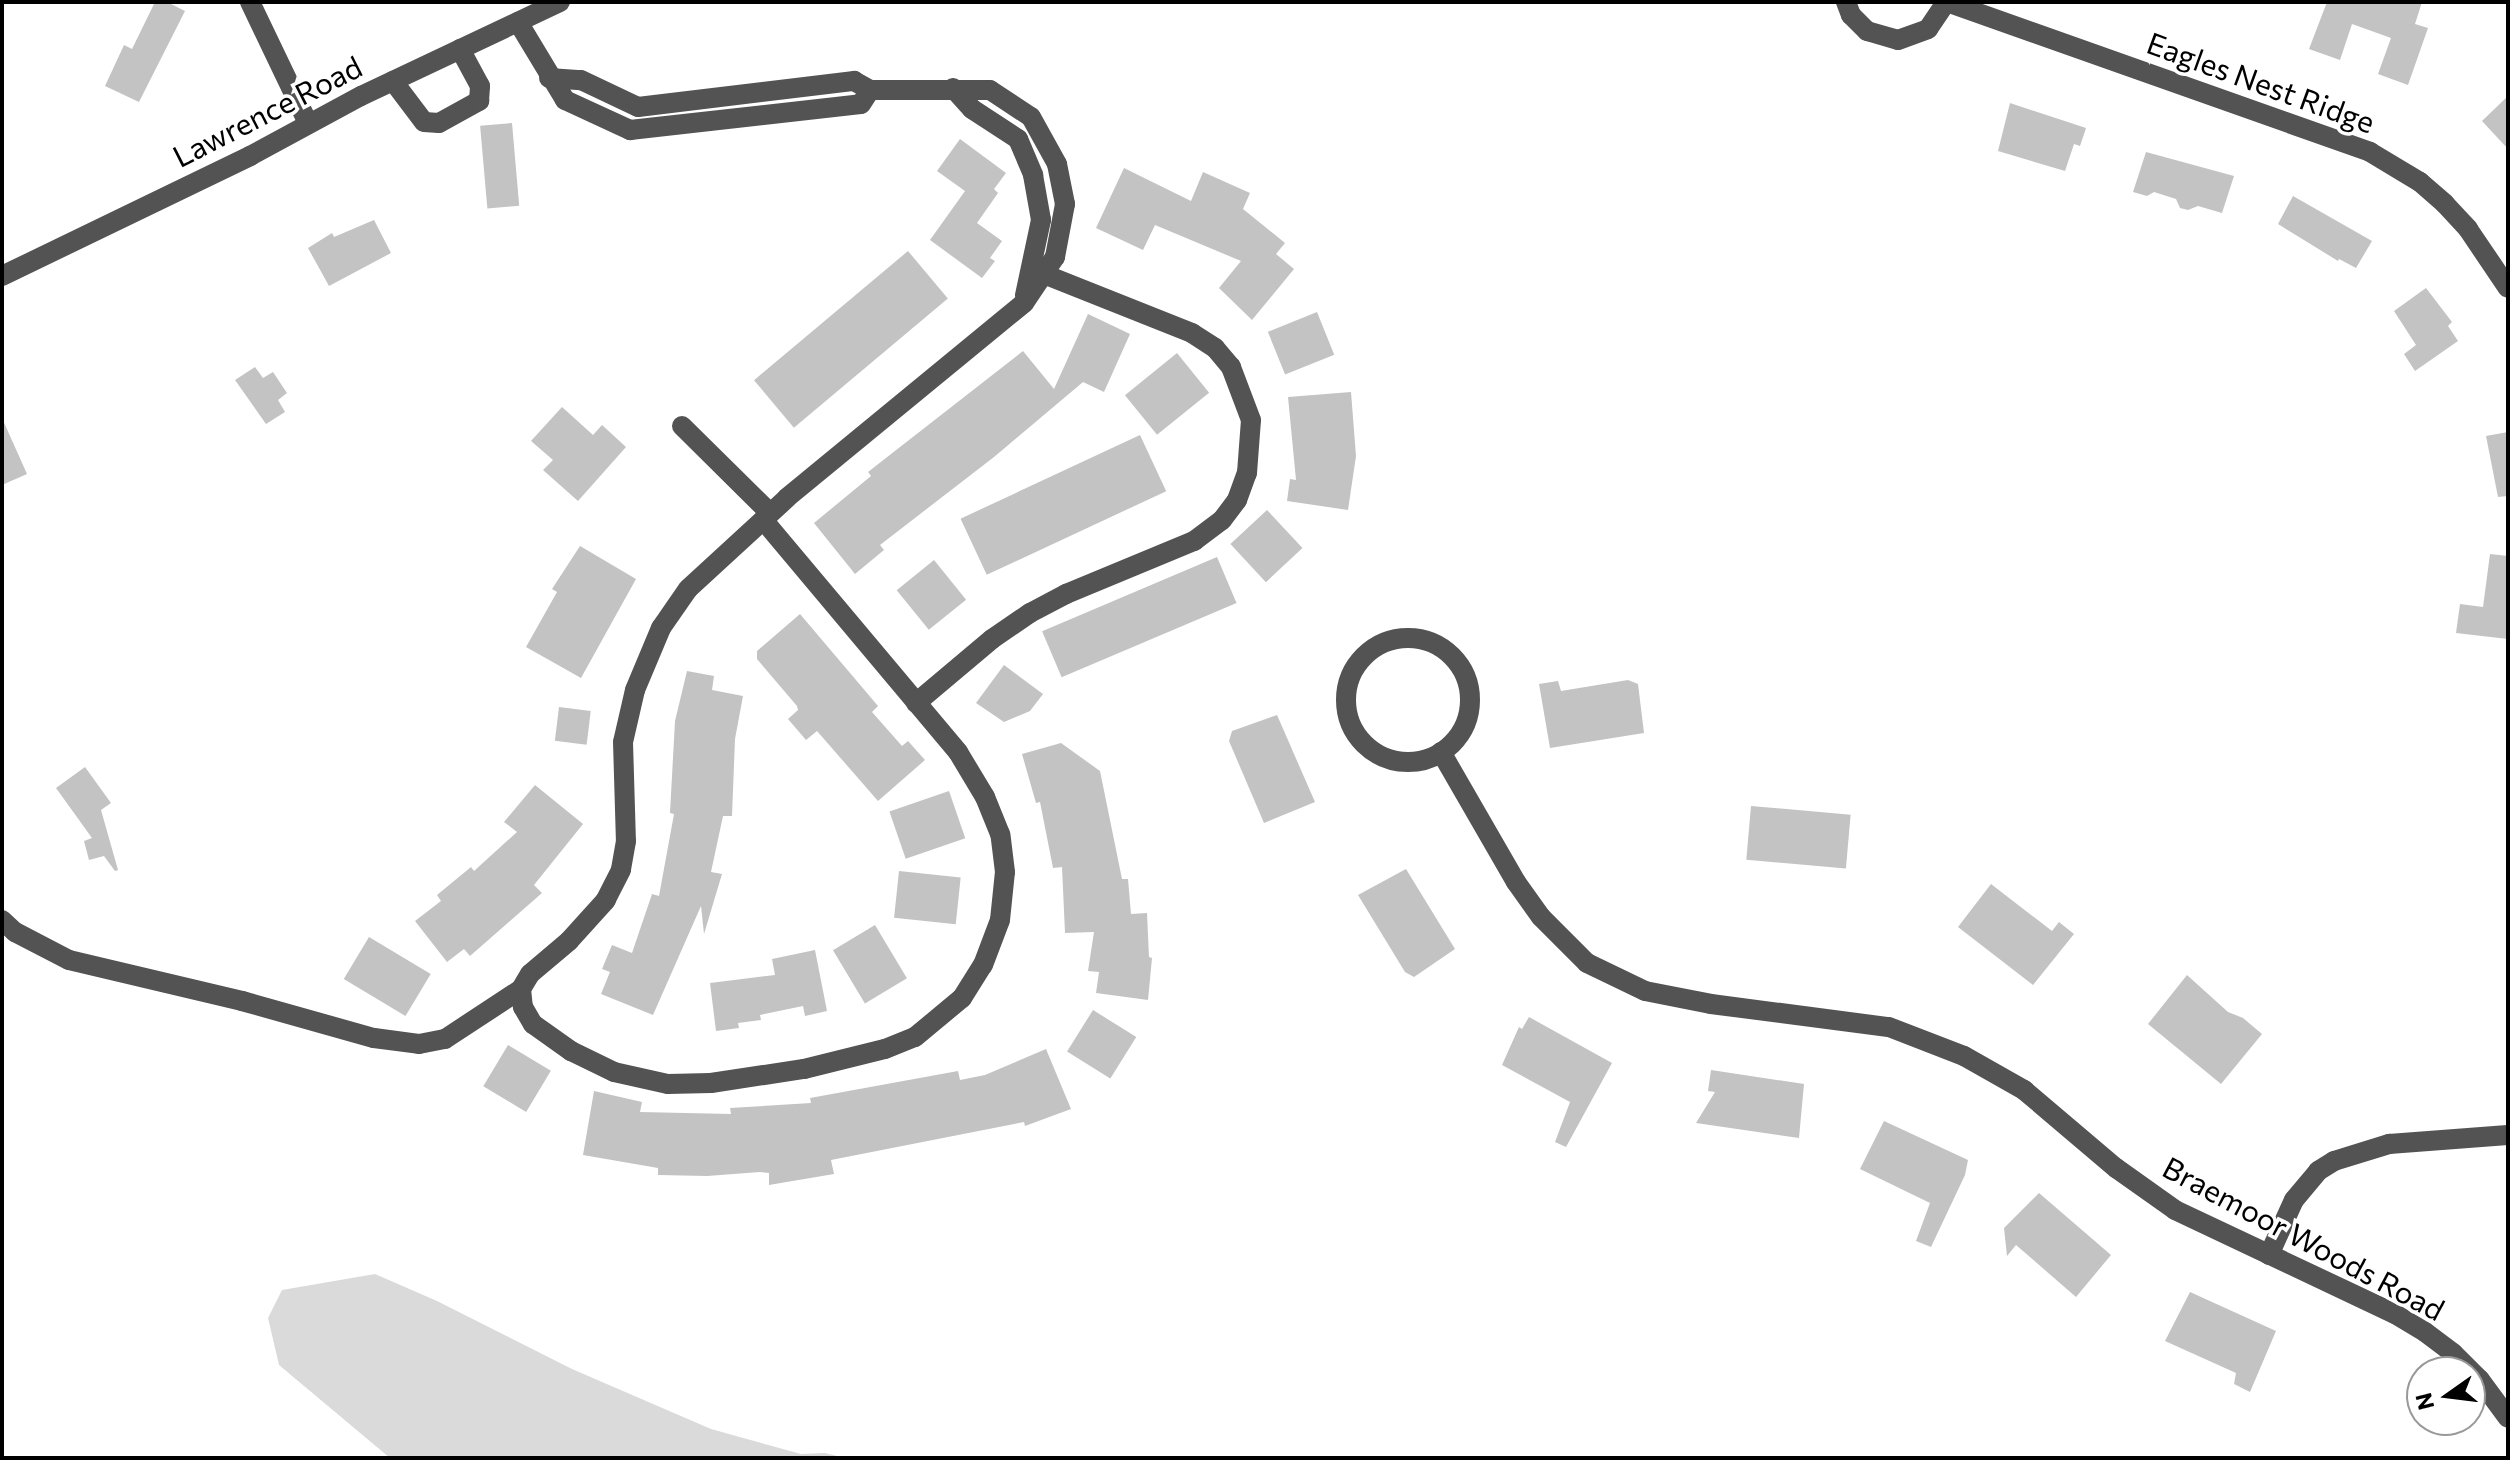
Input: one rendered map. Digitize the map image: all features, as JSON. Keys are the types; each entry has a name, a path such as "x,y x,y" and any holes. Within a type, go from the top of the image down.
{"street":[{"path":"250,2 308,123"},
{"name":"Lawrence Road","path":"2,276 239,161 393,81 560,2"},
{"name":"Eagles Nest Ridge","path":"1846,2 1851,15 1867,31 1898,40 1928,29 1946,2 2341,140 2382,158 2420,182 2445,204 2468,229 2508,288"},
{"path":"2,920 15,932 69,960 242,1001 374,1038 419,1044 445,1039 521,989 530,974 569,941 606,900 621,870 626,841 623,742 635,690 661,628 688,589 766,516 1024,303 1055,257 1065,204 1057,164 1031,117 990,90 870,90 861,104 630,130 565,100 518,22"},
{"path":"393,81 424,122 439,123 479,101 480,86 460,49"},
{"path":"953,88 972,109 1018,139 1033,175 1041,220 1024,303"},
{"path":"916,703 1030,613 1066,594 1194,541 1222,520 1237,500 1247,473 1251,420 1231,367 1215,348 1192,333 1044,274"},
{"path":"521,989 523,1007 533,1024 571,1051 614,1072 668,1084 711,1083 804,1069 885,1049 915,1037 940,1020 962,998 983,965 1000,920 1005,872 1000,834 985,797 958,752 766,516 682,426"},
{"path":"1399,638 1428,641 1440,647 1460,666 1469,693 1466,721 1453,743 1441,752 1427,759 1399,761 1376,752 1357,735 1347,712 1348,687 1357,664 1376,646 1399,638"},
{"name":"Braemoor Woods Road","path":"1441,752 1516,882 1548,925 1587,963 1615,979 1675,998 1866,1022 1935,1042 2024,1090 2116,1168 2175,1210 2395,1314 2425,1332 2453,1353 2480,1380 2508,1418"},
{"path":"2269,1255 2294,1200 2318,1171 2334,1161 2389,1144 2508,1135"}],"shaded area":[{"path":"375,1274 437,1301 572,1369 711,1429 801,1454 825,1453 845,1458 390,1458 279,1365 268,1318 282,1290"}],"building":[{"path":"155,2 167,2 185,11 139,102 105,86 124,45 132,49"},
{"path":"2327,2 2422,2 2415,24 2428,28 2408,85 2378,74 2391,38 2352,24 2340,60 2309,49"},
{"path":"2508,96 2508,149 2482,121"},
{"path":"2010,103 2086,128 2080,146 2074,144 2065,171 1998,151"},
{"path":"512,123 519,206 487,208 480,126"},
{"path":"960,139 1006,173 994,189 998,193 977,223 1002,241 990,258 995,261 982,278 930,240 965,191 937,171"},
{"path":"2146,152 2234,176 2222,213 2198,206 2188,210 2180,208 2176,199 2154,192 2147,196 2133,192"},
{"path":"1124,168 1191,201 1203,172 1250,193 1243,209 1285,243 1276,254 1294,269 1252,320 1219,288 1241,261 1155,225 1143,250 1096,228"},
{"path":"2293,196 2372,241 2356,268 2338,261 2278,224"},
{"path":"374,220 391,253 329,286 308,248 332,233 334,237"},
{"path":"908,251 948,298 794,428 754,380"},
{"path":"2426,288 2452,322 2448,326 2458,341 2415,371 2404,354 2416,345 2394,311"},
{"path":"1317,312 1334,355 1285,375 1268,332"},
{"path":"1088,314 1130,334 1104,392 1083,382 994,457 880,545 884,550 855,574 814,523 871,476 868,472 1023,351 1054,389"},
{"path":"1177,353 1209,393 1157,435 1125,395"},
{"path":"255,367 263,378 273,372 287,393 278,400 285,412 266,424 235,380"},
{"path":"1351,392 1356,456 1348,510 1287,501 1290,479 1296,480 1288,397"},
{"path":"562,407 593,435 602,425 626,447 578,501 543,470 553,460 531,441"},
{"path":"2,418 27,474 2,485"},
{"path":"2508,432 2508,496 2498,497 2486,436"},
{"path":"1140,435 1166,491 987,575 961,519"},
{"path":"1267,510 1302,548 1266,582 1230,544"},
{"path":"580,546 636,579 581,678 526,647 557,592 552,589"},
{"path":"2490,554 2508,556 2508,639 2456,633 2460,604 2483,607"},
{"path":"1217,557 1237,603 1062,677 1042,631"},
{"path":"934,560 966,600 929,630 897,590"},
{"path":"800,614 878,706 872,712 902,746 908,741 925,760 878,801 817,731 806,740 788,719 798,710 797,706 757,659 757,651"},
{"path":"1004,665 1043,694 1030,711 1004,722 976,703"},
{"path":"687,671 714,676 712,690 743,696 735,739 732,816 723,816 711,872 722,874 704,934 701,906 653,1015 601,994 610,972 602,969 612,945 632,953 652,894 659,896 674,814 670,813 675,721"},
{"path":"1628,680 1638,684 1644,733 1550,748 1539,684 1558,681 1561,691"},
{"path":"559,707 591,711 587,745 555,741"},
{"path":"1277,715 1315,802 1264,823 1229,741 1232,731"},
{"path":"1061,743 1100,771 1122,879 1128,879 1131,914 1147,913 1149,957 1152,958 1148,1000 1096,993 1099,972 1088,971 1094,932 1065,933 1062,867 1053,868 1040,802 1036,803 1022,754"},
{"path":"85,767 111,803 101,810 118,870 115,871 104,856 89,860 84,841 92,838 56,788"},
{"path":"535,785 583,824 534,885 542,893 470,956 464,949 447,962 415,921 441,901 437,895 471,867 474,871 517,832 504,822"},
{"path":"949,791 965,838 906,859 889,812"},
{"path":"1751,806 1851,815 1846,869 1746,860"},
{"path":"1406,869 1455,949 1414,977 1405,972 1358,895"},
{"path":"899,871 961,877 956,924 894,918"},
{"path":"1991,884 2052,931 2059,922 2074,934 2033,985 1958,927"},
{"path":"875,925 907,978 865,1003 833,950"},
{"path":"369,937 431,974 405,1016 344,979"},
{"path":"815,950 827,1011 805,1016 803,1006 760,1015 761,1020 738,1023 739,1028 716,1031 710,983 775,975 772,959"},
{"path":"2187,975 2228,1012 2243,1018 2262,1034 2221,1084 2148,1024"},
{"path":"1093,1010 1136,1037 1110,1079 1067,1052"},
{"path":"1529,1017 1612,1063 1566,1147 1555,1142 1570,1102 1502,1065 1519,1027 1522,1029"},
{"path":"508,1045 551,1071 526,1112 483,1086"},
{"path":"1046,1049 1071,1109 1025,1126 1024,1122 831,1160 834,1174 769,1185 769,1173 658,1175 658,1168 583,1155 594,1091 642,1102 640,1112 731,1114 730,1108 811,1103 810,1098 958,1071 960,1080 985,1075"},
{"path":"1711,1070 1804,1084 1799,1138 1696,1123 1715,1092 1708,1091"},
{"path":"1884,1121 1968,1160 1965,1175 1931,1247 1916,1241 1930,1203 1860,1169"},
{"path":"2039,1193 2111,1255 2076,1297 2016,1245 2007,1256 2004,1228"},
{"path":"2190,1292 2276,1331 2250,1392 2234,1384 2236,1373 2165,1341"}]}
